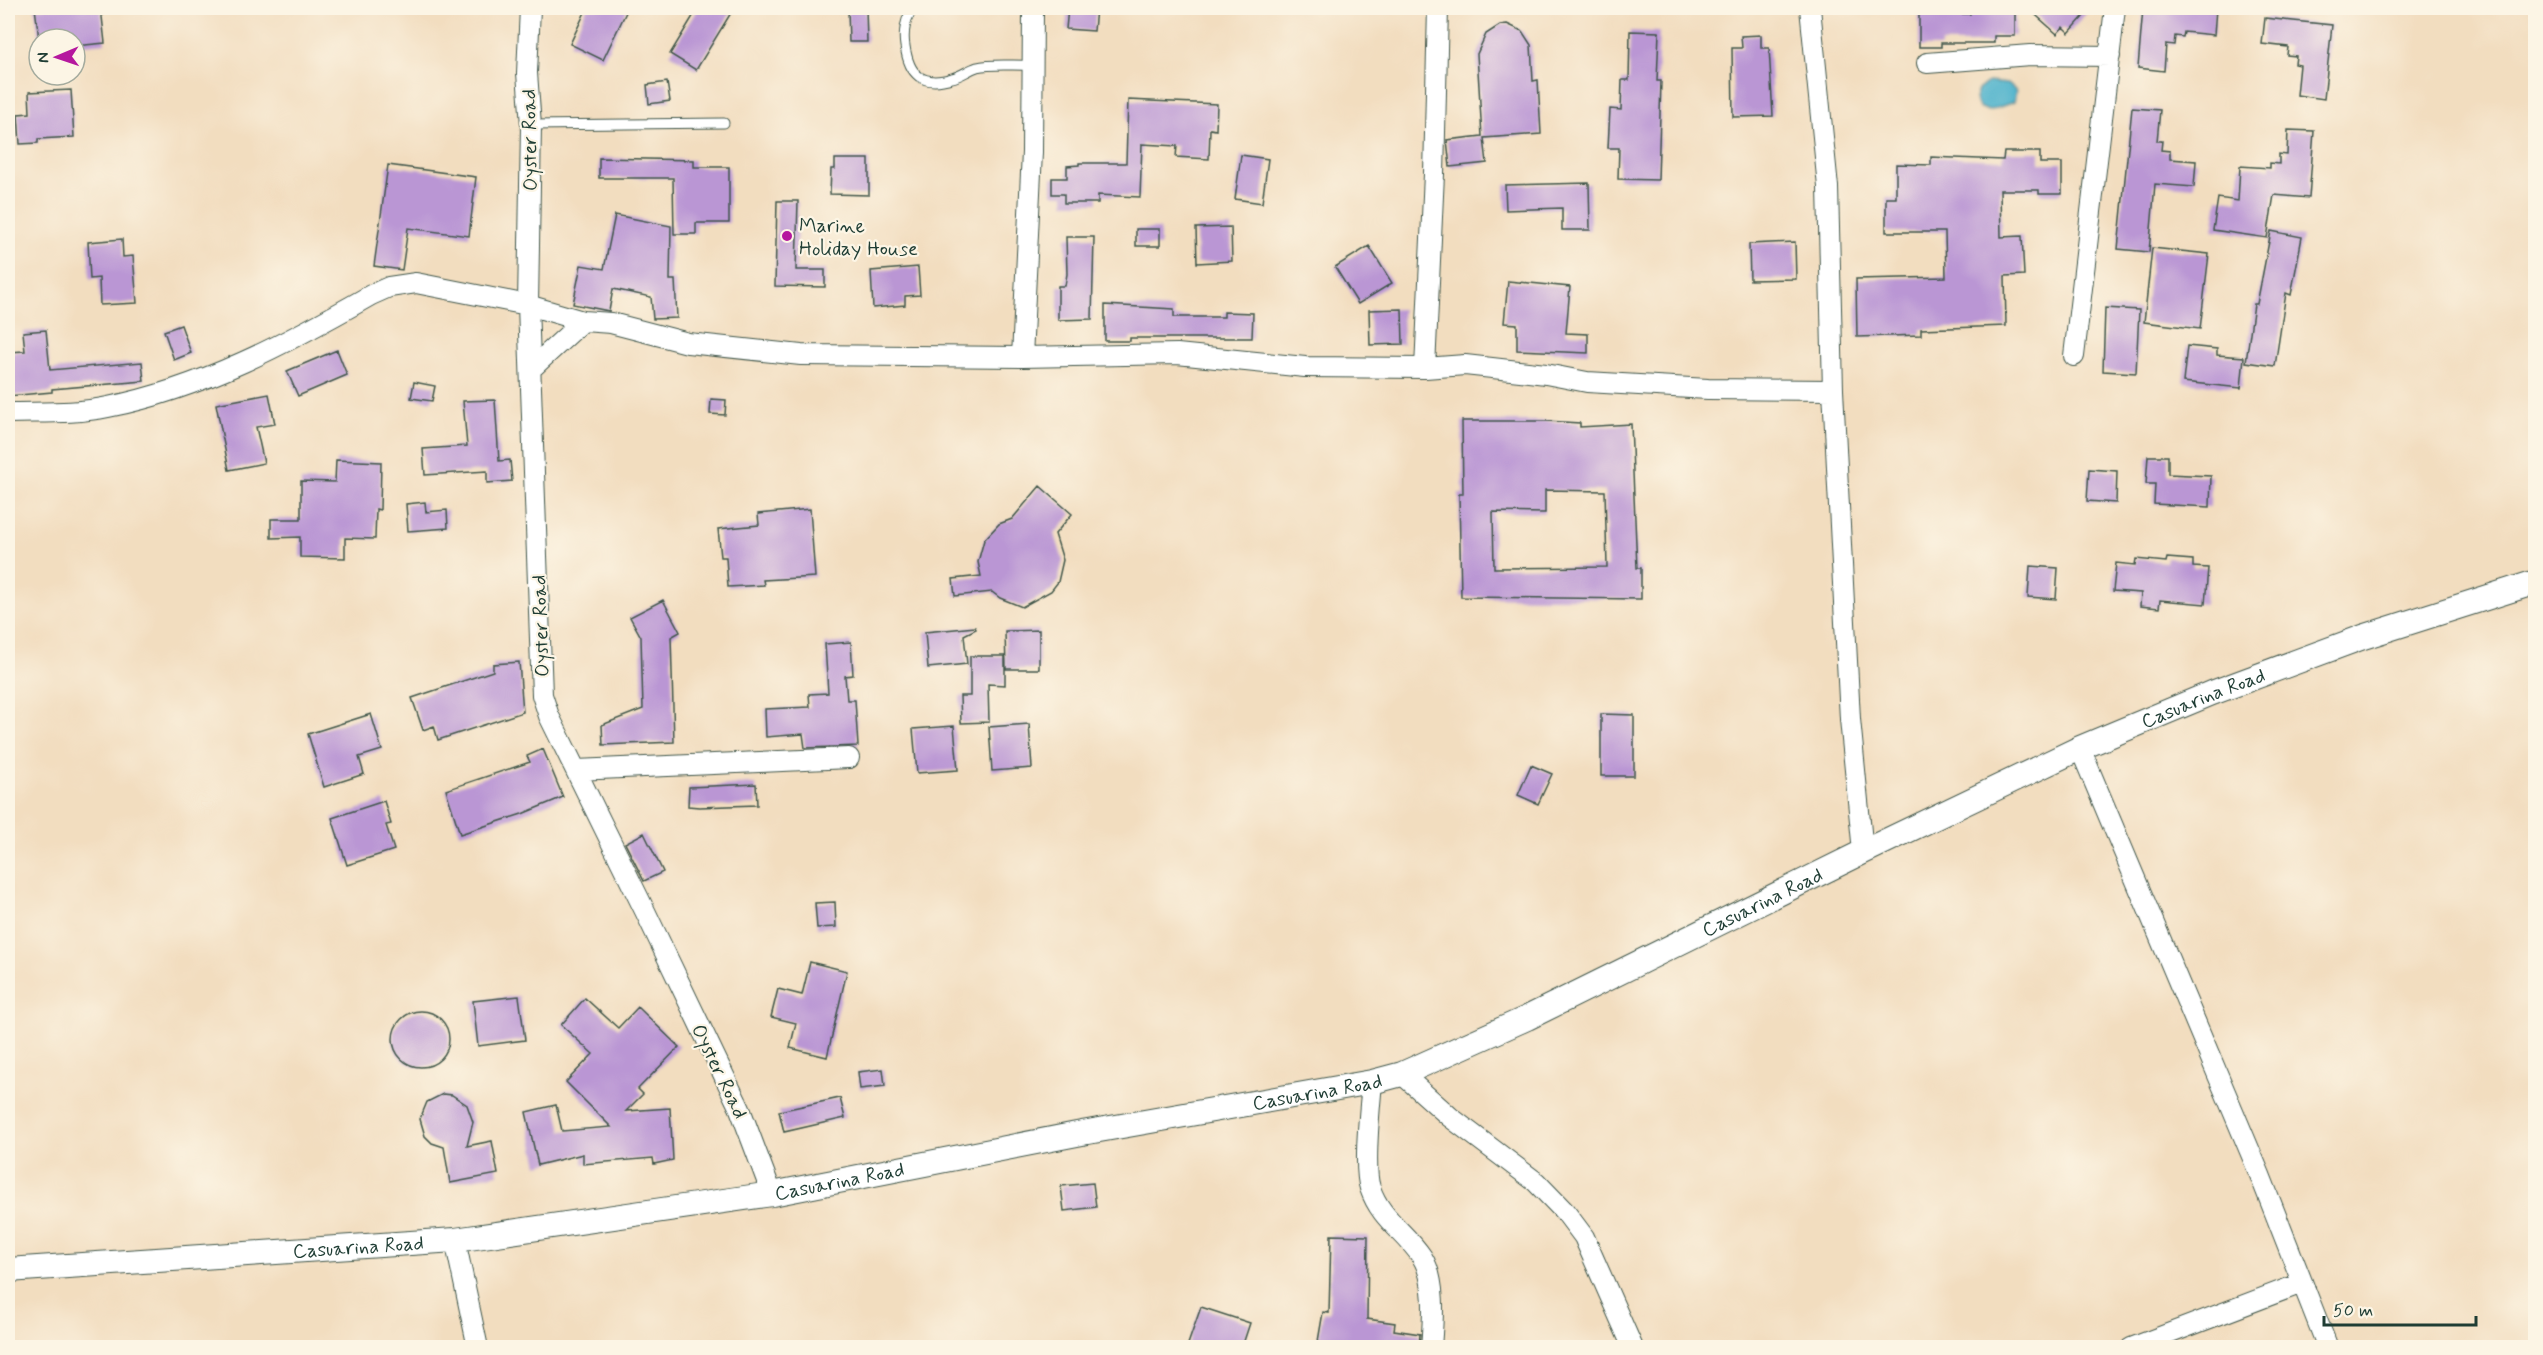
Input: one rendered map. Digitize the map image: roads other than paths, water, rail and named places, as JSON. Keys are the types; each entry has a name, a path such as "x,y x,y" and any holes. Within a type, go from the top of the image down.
{"street":[{"name":"Oyster Road","path":"530,8 527,73 531,125 528,305 542,695 549,716 740,1109 772,1194"},
{"path":"1022,357 1032,152 1033,8"},
{"path":"1425,368 1434,174 1438,8"},
{"path":"1810,8 1827,187 1833,390 1850,720 1863,852"},
{"path":"2074,356 2115,8"},
{"path":"1927,63 2030,56 2110,56"},
{"path":"8,413 88,410 172,391 243,362 389,287 416,283 528,305 583,321 611,323 688,344 801,355 1022,357 1177,354 1305,367 1425,368 1465,365 1546,374 1587,382 1708,389 1833,390"},
{"path":"531,369 583,321"},
{"name":"Casuarina Road","path":"8,1270 455,1240 772,1194 1093,1131 1372,1082 1402,1074 1527,1018 2080,748 2212,693 2363,637 2535,582"},
{"path":"2080,748 2260,1175 2328,1347"},
{"path":"576,770 849,759"},
{"path":"1402,1074 1450,1117 1536,1182 1566,1213 1584,1237 1633,1347"},
{"path":"1372,1082 1368,1151 1369,1186 1383,1215 1422,1258 1431,1286 1431,1347"},
{"path":"455,1240 478,1347"},
{"path":"2131,1347 2302,1283"}],"lane":[{"path":"915,8 911,11 904,35 907,61 916,76 932,82 952,78 978,67 1033,65"},
{"path":"531,125 724,123"}],"water":[{"path":"1988,82 2008,84 2016,91 2014,102 1988,111 1979,107 1975,99 1978,90"}],"place":[{"name":"Marine Holiday House","path":"787,236"}]}
